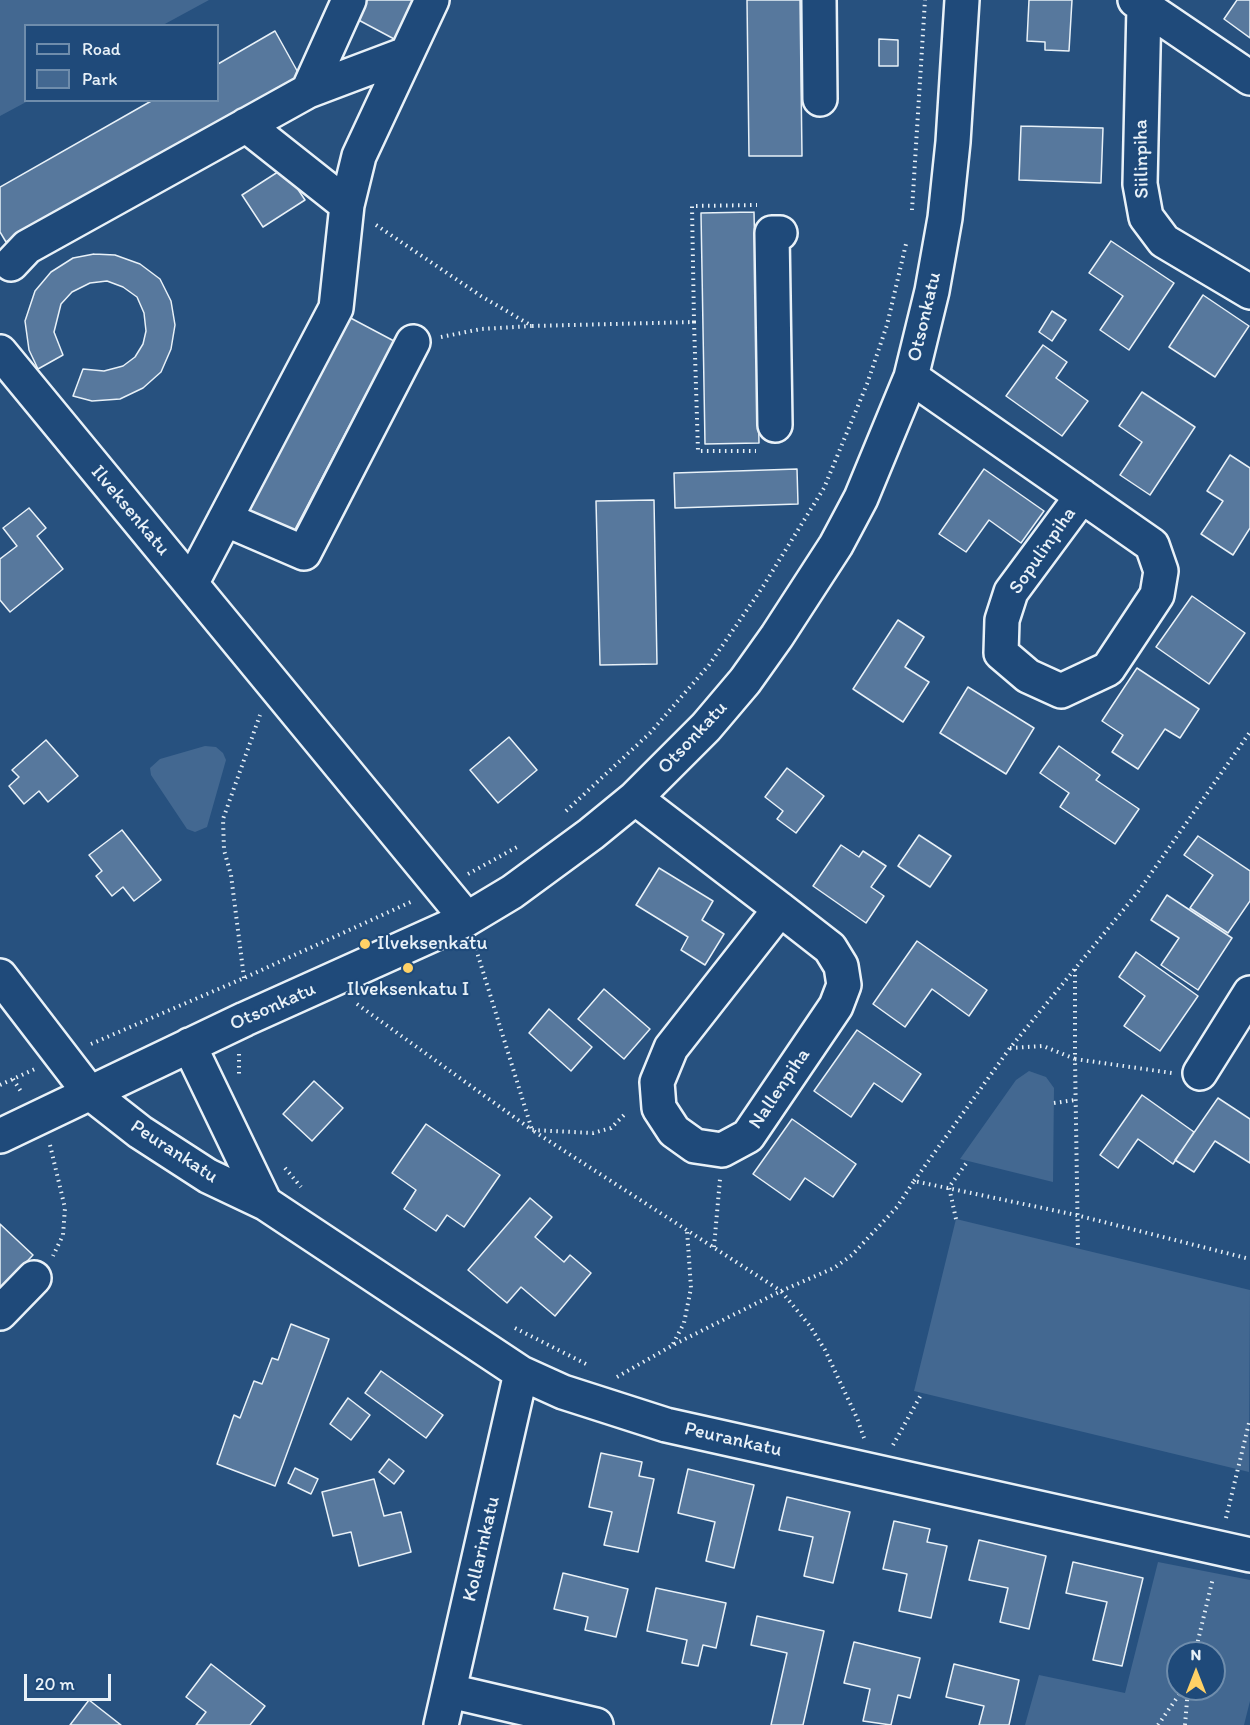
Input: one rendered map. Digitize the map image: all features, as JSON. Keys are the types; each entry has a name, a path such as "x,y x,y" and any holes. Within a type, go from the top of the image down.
{"street":[{"path":"308,91 349,0"},
{"path":"191,584 336,308 347,205 359,156 432,0"},
{"path":"819,0 820,99"},
{"name":"Otsonkatu","path":"0,1136 189,1045 467,919 512,892 635,798 719,712 745,681 806,594 861,498 911,377 945,218 953,142 962,0"},
{"name":"Siilinpiha","path":"1139,3 1250,78"},
{"name":"Siilinpiha","path":"1139,3 1140,184 1146,217 1164,241 1250,292"},
{"path":"11,264 27,247 308,91 406,54"},
{"path":"246,125 347,205"},
{"path":"775,425 776,233"},
{"path":"225,519 304,553 413,342"},
{"name":"Ilveksenkatu","path":"0,352 467,919"},
{"name":"Sopulinpiha","path":"911,377 1082,496 1152,545 1161,571 1157,595 1108,669 1061,691 1028,676 1001,653 1002,620 1011,592 1082,496"},
{"name":"Nallenpiha","path":"635,798 830,948 841,966 844,985 836,1006 748,1136 722,1150"},
{"path":"722,1150 695,1146 674,1131 659,1108 657,1082 671,1048 780,909"},
{"name":"Peurankatu","path":"0,976 89,1092 140,1132 208,1176 265,1203 521,1373 563,1392 666,1425 1250,1555"},
{"path":"1200,1073 1250,993"},
{"name":"Peurankatu","path":"189,1045 265,1203"},
{"path":"0,1313 34,1278"},
{"name":"Kollarinkatu","path":"441,1725 521,1373"},
{"path":"450,1690 596,1725"}],"path":[{"path":"911,218 925,0"},
{"path":"775,425 768,442 759,450 698,451 692,206 768,204 776,233"},
{"path":"347,205 481,296 532,326"},
{"path":"560,816 650,733 709,665 762,588 824,488 867,384 887,325 908,234"},
{"path":"413,342 480,329 694,322"},
{"path":"244,978 231,875 224,850 222,819 272,682"},
{"path":"615,1378 673,1345 781,1291 834,1268 852,1255 897,1207 1010,1048 1138,892 1250,732"},
{"path":"0,1085 442,888 526,840"},
{"path":"467,919 532,1130"},
{"path":"1075,968 1078,1248"},
{"path":"327,982 532,1130 781,1291 810,1326 838,1375 857,1418 874,1472"},
{"path":"239,1082 238,1055 245,1019"},
{"path":"1010,1048 1043,1046 1075,1059 1159,1073 1200,1073"},
{"path":"13,1079 48,1138 65,1208 63,1235 58,1246 34,1278"},
{"path":"532,1130 581,1134 611,1128 618,1123 642,1092 657,1082"},
{"path":"1054,1103 1076,1100"},
{"path":"714,1247 722,1150"},
{"path":"956,1219 949,1187 968,1161"},
{"path":"281,1164 306,1192"},
{"path":"914,1181 1076,1215 1250,1259"},
{"path":"673,1345 684,1323 691,1288 687,1230"},
{"path":"514,1328 595,1368"},
{"path":"874,1472 922,1393"},
{"path":"1158,1725 1175,1701"},
{"path":"1185,1725 1187,1701"}],"green space":[{"path":"0,0 209,0 165,24 24,24 24,102 26,102 0,116"},
{"path":"205,746 216,747 223,753 226,760 207,827 195,832 187,829 151,775 150,768 160,759"},
{"path":"1029,1071 1046,1077 1054,1088 1053,1182 960,1159 1016,1080"},
{"path":"956,1219 1250,1290 1249,1472 914,1391"},
{"path":"1158,1562 1250,1580 1250,1701 1244,1725 1025,1725 1039,1675 1125,1693"}],"building":[{"path":"359,0 417,0 396,40 351,16"},
{"path":"747,0 800,0 802,156 749,156"},
{"path":"1029,0 1072,0 1069,51 1045,50 1045,42 1027,41"},
{"path":"1237,0 1250,0 1250,38 1224,19"},
{"path":"275,31 300,76 6,242 0,232 0,187 149,102 219,102 219,63"},
{"path":"879,39 898,40 898,66 879,66"},
{"path":"1021,126 1103,128 1101,183 1019,180"},
{"path":"284,168 305,200 263,227 242,195"},
{"path":"754,212 759,443 705,444 701,213"},
{"path":"1111,241 1174,283 1129,350 1100,330 1123,296 1089,273"},
{"path":"94,254 115,255 140,264 160,279 171,301 175,325 171,349 161,372 143,388 120,399 92,401 73,396 83,369 104,371 123,366 135,357 143,344 146,331 144,313 137,297 123,287 107,281 90,283 72,292 61,304 54,332 63,355 38,369 29,350 25,321 35,291 51,272 73,258"},
{"path":"1203,295 1249,326 1215,377 1169,347"},
{"path":"1052,311 1066,320 1052,341 1039,332"},
{"path":"343,314 394,341 292,535 241,509"},
{"path":"1043,345 1067,362 1056,378 1088,401 1062,436 1006,396"},
{"path":"1142,392 1195,427 1150,495 1120,475 1142,442 1119,426"},
{"path":"1230,455 1250,468 1250,528 1233,555 1201,534 1223,501 1207,491"},
{"path":"797,469 798,504 675,508 674,473"},
{"path":"984,469 1044,511 1021,543 989,520 966,552 939,534"},
{"path":"654,500 657,664 600,665 596,501"},
{"path":"29,508 46,528 37,536 63,569 10,612 0,600 0,559 17,546 3,528"},
{"path":"1192,596 1245,633 1209,684 1156,647"},
{"path":"898,620 924,637 905,667 929,682 903,722 853,689"},
{"path":"1137,668 1199,709 1180,738 1165,729 1138,769 1112,752 1123,735 1102,721"},
{"path":"968,687 1034,728 1006,774 940,733"},
{"path":"509,737 537,770 498,803 470,770"},
{"path":"46,740 78,776 48,802 39,791 24,804 9,786 19,777 12,770"},
{"path":"1059,746 1100,775 1096,780 1139,809 1115,844 1060,807 1069,793 1040,773"},
{"path":"787,768 824,796 796,833 777,819 783,811 765,797"},
{"path":"122,830 161,880 134,901 123,887 112,896 96,876 102,871 89,855"},
{"path":"919,835 951,856 930,887 898,866"},
{"path":"1198,836 1250,871 1250,901 1228,933 1190,908 1213,875 1184,855"},
{"path":"841,845 859,857 863,851 886,866 871,887 884,896 866,923 813,886"},
{"path":"659,868 713,901 702,920 724,934 705,965 681,950 688,937 636,905"},
{"path":"1167,895 1232,938 1198,990 1161,965 1179,938 1151,920"},
{"path":"917,941 987,990 969,1016 932,989 905,1027 873,1004"},
{"path":"1136,952 1198,996 1160,1051 1124,1026 1145,996 1119,977"},
{"path":"604,989 650,1029 624,1059 578,1019"},
{"path":"549,1009 592,1047 571,1071 529,1033"},
{"path":"857,1030 921,1074 902,1102 874,1083 851,1117 814,1091"},
{"path":"314,1081 343,1108 312,1141 283,1114"},
{"path":"1142,1095 1194,1132 1173,1164 1138,1139 1118,1168 1100,1155"},
{"path":"1218,1098 1250,1119 1250,1163 1215,1141 1194,1172 1175,1160"},
{"path":"792,1119 856,1164 833,1197 805,1178 790,1200 753,1174"},
{"path":"426,1124 500,1175 464,1227 447,1215 436,1231 404,1209 416,1190 392,1173"},
{"path":"530,1198 552,1217 535,1237 564,1262 570,1255 591,1273 555,1316 521,1287 507,1303 468,1270"},
{"path":"0,1224 33,1255 0,1290"},
{"path":"291,1324 329,1339 275,1486 217,1464 234,1415 240,1418 254,1381 262,1384 272,1358 278,1360"},
{"path":"381,1371 443,1415 426,1438 365,1393"},
{"path":"348,1398 370,1415 351,1440 330,1424"},
{"path":"601,1453 642,1462 639,1476 654,1479 638,1552 604,1545 612,1512 589,1507"},
{"path":"389,1459 404,1471 394,1484 379,1472"},
{"path":"295,1468 318,1479 311,1494 288,1483"},
{"path":"688,1469 754,1485 734,1568 706,1561 715,1522 678,1513"},
{"path":"374,1479 384,1516 401,1512 411,1552 359,1566 351,1532 333,1536 322,1492"},
{"path":"787,1497 850,1512 833,1583 804,1576 813,1537 779,1530"},
{"path":"894,1521 930,1529 927,1542 947,1546 931,1618 899,1611 907,1574 883,1569"},
{"path":"979,1540 1046,1556 1029,1629 1000,1622 1008,1588 969,1580"},
{"path":"1073,1562 1143,1578 1122,1666 1093,1660 1107,1602 1066,1593"},
{"path":"563,1573 628,1589 616,1637 585,1630 588,1617 554,1609"},
{"path":"656,1588 726,1603 716,1648 703,1645 698,1666 682,1663 687,1640 647,1631"},
{"path":"757,1616 824,1631 803,1725 771,1725 787,1653 751,1645"},
{"path":"854,1642 920,1658 910,1698 898,1695 891,1725 863,1721 870,1689 844,1683"},
{"path":"211,1664 265,1706 250,1725 196,1725 206,1712 186,1697"},
{"path":"954,1664 1019,1680 1009,1725 979,1725 984,1706 946,1697"},
{"path":"89,1700 121,1725 70,1725"}],"place":[{"name":"Ilveksenkatu","path":"365,944"},
{"name":"Ilveksenkatu I","path":"408,968"}]}
